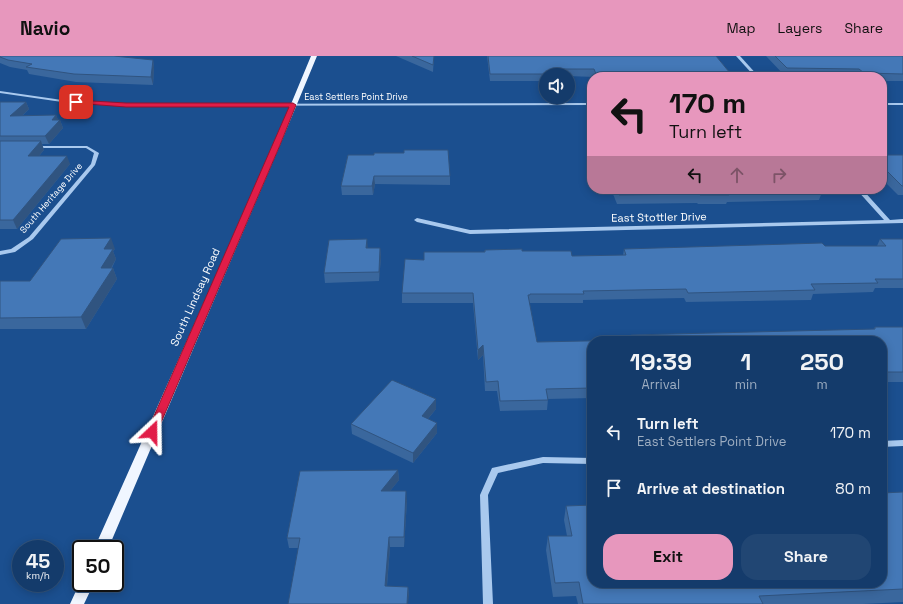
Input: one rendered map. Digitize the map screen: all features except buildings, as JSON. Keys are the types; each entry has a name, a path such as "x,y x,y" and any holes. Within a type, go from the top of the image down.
{"main road":[{"name":"South Lindsay Road","path":"105,540 274,152 314,56"},
{"path":"78,604 83,592"}],"street":[{"path":"738,56 752,72"},
{"name":"East Settlers Point Drive","path":"0,92 62,101 126,105 587,104"},
{"path":"887,104 903,104"},
{"name":"South Heritage Drive","path":"0,252 13,251 30,238 93,164 97,153 87,147 30,147"},
{"path":"864,194 889,222"},
{"name":"East Stottler Drive","path":"417,220 470,232 903,221"},
{"path":"887,444 903,443"},
{"path":"488,604 484,495 495,470 543,460 587,461"}],"route":[{"path":"76,102 126,105 293,105 152,432"}]}
